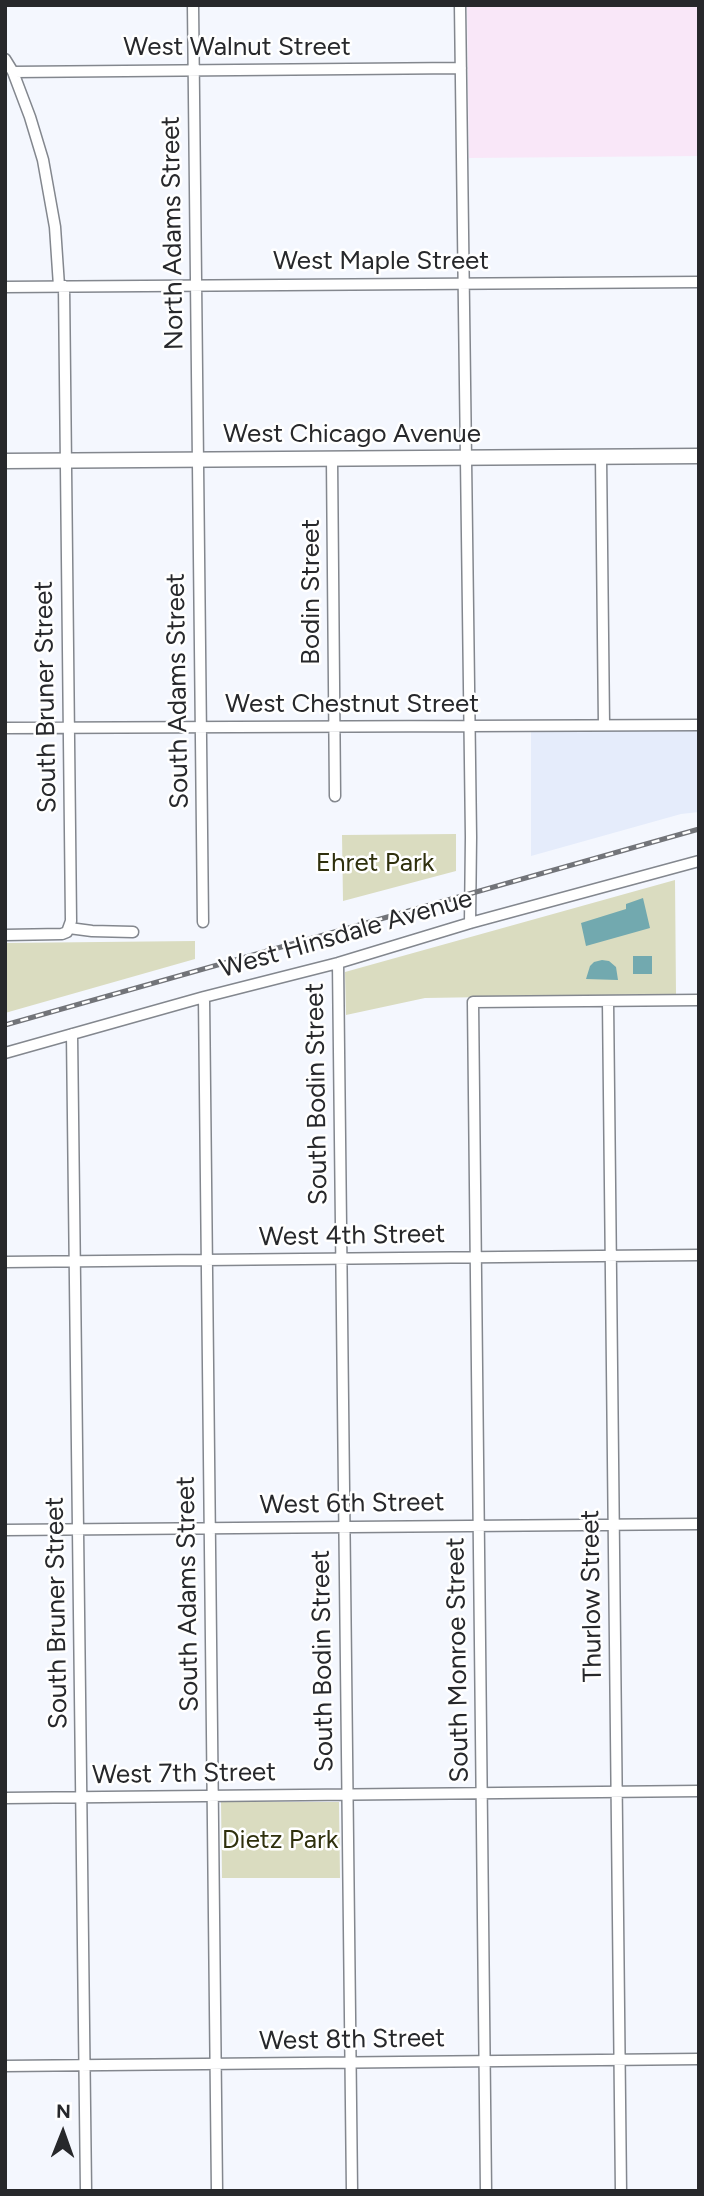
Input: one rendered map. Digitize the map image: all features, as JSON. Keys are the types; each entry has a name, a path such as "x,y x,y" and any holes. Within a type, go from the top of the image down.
{"main road":[{"name":"West Chicago Avenue","path":"5,461 699,456"}],"street":[{"name":"North Adams Street","path":"193,5 198,460"},
{"path":"460,5 470,726 470,923"},
{"name":"South Bruner Street","path":"5,59 13,72 37,140 48,184 61,286 71,866 68,930"},
{"name":"West Walnut Street","path":"13,72 461,68"},
{"name":"West Maple Street","path":"5,287 699,282"},
{"path":"601,457 604,725"},
{"name":"Bodin Street","path":"332,459 335,796"},
{"name":"South Adams Street","path":"198,460 203,922"},
{"name":"West Chestnut Street","path":"5,728 699,725"},
{"name":"West Hinsdale Avenue","path":"5,1054 699,861"},
{"path":"5,935 56,935 68,930 133,932"},
{"name":"South Bodin Street","path":"338,963 352,2191"},
{"name":"South Adams Street","path":"204,997 217,2191"},
{"path":"608,1001 699,999"},
{"name":"South Monroe Street","path":"486,2191 473,1002 608,1001"},
{"name":"Thurlow Street","path":"608,1001 621,2191"},
{"name":"South Bruner Street","path":"72,1034 86,2191"},
{"name":"West 4th Street","path":"5,1262 699,1255"},
{"name":"West 6th Street","path":"5,1530 699,1524"},
{"name":"West 7th Street","path":"5,1798 699,1791"},
{"name":"West 8th Street","path":"5,2066 699,2059"}],"shaded area":[{"path":"467,5 699,5 699,156 469,158"},
{"path":"699,728 699,812 681,814 531,856 531,729"}],"green space":[{"name":"Ehret Park","path":"456,834 456,871 343,901 342,835"},
{"path":"675,880 676,994 425,998 346,1015 345,972"},
{"path":"195,941 195,959 5,1013 5,943"},
{"name":"Dietz Park","path":"221,1802 339,1802 340,1878 222,1878"}],"water":[{"path":"643,898 650,928 586,946 581,923 626,909 626,904"},
{"path":"633,956 652,956 652,974 633,974"},
{"path":"602,960 609,961 616,967 618,980 586,979 590,966"}],"railway":[{"path":"5,1025 699,829"}]}
